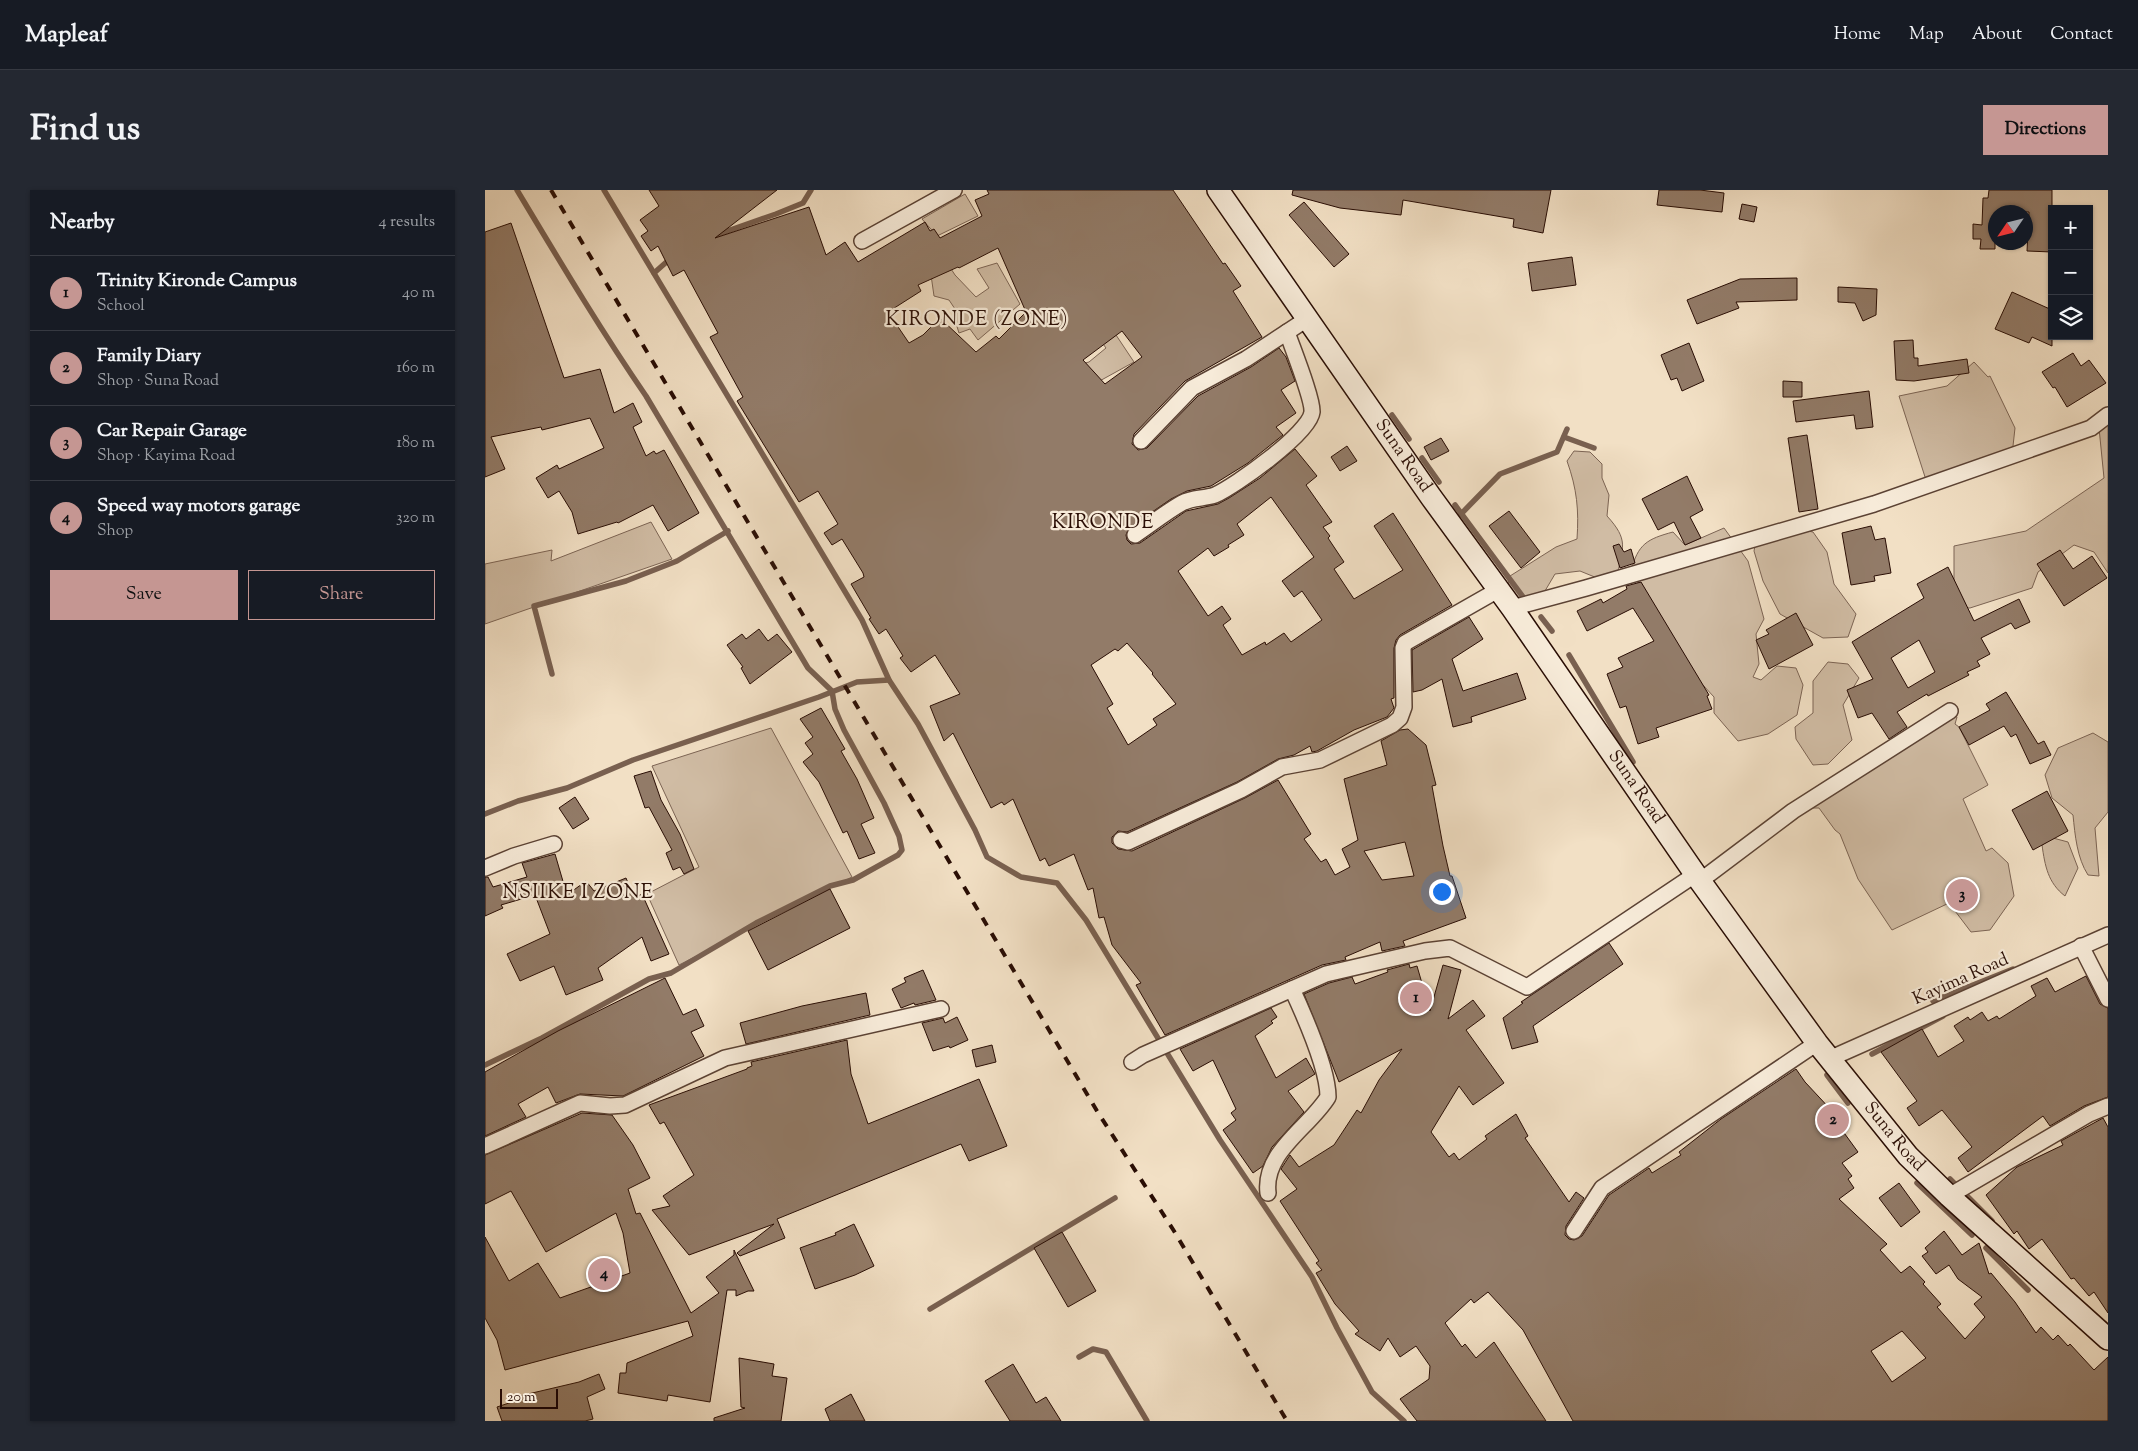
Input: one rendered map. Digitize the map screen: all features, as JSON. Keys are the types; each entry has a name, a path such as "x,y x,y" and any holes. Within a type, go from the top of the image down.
{"street":[{"path":"862,241 953,190"},
{"name":"Suna Road","path":"1227,194 1307,319 1431,498 1512,608 1698,877 1823,1051 1891,1136 1949,1196 2108,1339"},
{"path":"1141,441 1192,388 1246,359 1307,319"},
{"path":"1135,535 1183,502 1215,495 1249,474 1283,448 1308,422 1312,409 1287,332"},
{"path":"1512,608 1874,504 2091,428 2108,416"},
{"path":"1121,840 1128,842 1241,790 1282,767 1331,756 1392,725 1400,718 1404,706 1403,648 1405,643 1498,590"},
{"path":"1132,1062 1326,974 1425,951 1450,948 1527,987 1698,877 1793,811 1950,711"},
{"path":"485,868 514,856 554,844"},
{"name":"Kayima Road","path":"1574,1231 1602,1188 1823,1051 2108,935"},
{"path":"2081,946 2108,999"},
{"path":"1268,1193 1267,1178 1275,1160 1328,1097 1323,1069 1305,1017 1292,989"},
{"path":"485,1146 580,1103 609,1106 625,1105 725,1058 941,1010"},
{"path":"1949,1196 2089,1114 2108,1106"}],"shaded area":[{"path":"965,194 978,216 937,236 922,219"},
{"path":"944,258 955,275 976,297 989,288 977,269 997,263 1020,304 978,340 970,329 959,333 954,317 955,309 949,300 934,296 930,268"},
{"path":"1112,329 1134,362 1096,383 1085,363 1089,362 1106,348 1098,337"},
{"path":"1974,362 1988,377 1990,376 2015,428 2013,446 2006,452 1926,480 1899,396 1947,386"},
{"path":"2108,419 2108,573 2094,552 2074,545 2038,572 2032,588 1970,608 1954,607 1954,546 2026,531 2104,478 2099,428"},
{"path":"1574,451 1590,452 1602,464 1602,478 1609,495 1607,516 1619,531 1623,544 1617,576 1602,580 1580,571 1555,574 1542,596 1521,603 1507,587 1510,576 1556,547 1577,539 1577,500 1567,461"},
{"path":"651,522 672,559 485,624 485,564 552,550 551,561"},
{"path":"1777,525 1813,532 1827,552 1834,584 1856,614 1848,637 1823,638 1780,614 1763,581 1754,551 1758,531"},
{"path":"1724,528 1748,561 1764,619 1756,634 1759,664 1753,677 1761,680 1777,666 1796,668 1803,685 1797,715 1768,734 1738,741 1714,713 1714,697 1690,671 1631,571 1637,554 1645,544 1656,537 1673,532 1685,545"},
{"path":"1828,662 1848,664 1859,678 1843,705 1852,740 1828,764 1813,765 1796,739 1795,727 1813,713 1813,681"},
{"path":"1951,715 1957,717 1955,724 1959,727 1988,785 1963,799 1986,851 1992,848 2008,863 2014,896 1990,930 1971,932 1949,903 1892,930 1858,879 1840,834 1819,808 1808,808"},
{"path":"771,728 852,877 679,965 647,894 699,867 652,766"},
{"path":"2093,733 2108,742 2108,812 2095,828 2099,876 2088,875 2084,868 2077,846 2073,815 2052,798 2045,775 2058,748"},
{"path":"2053,838 2068,842 2078,868 2065,896 2051,880 2044,860 2042,845"}],"building":[{"path":"649,190 777,190 715,238 809,207 826,255 845,242 858,262 925,222 930,231 934,229 940,238 982,216 975,200 989,194 987,190 1173,190 1223,264 1225,263 1241,286 1233,291 1262,337 1185,381 1134,434 1132,444 1138,450 1147,448 1198,396 1251,367 1279,348 1286,357 1295,381 1281,390 1296,413 1276,427 1283,435 1248,463 1211,486 1187,491 1171,499 1129,528 1126,535 1127,540 1131,544 1140,543 1186,511 1218,504 1260,478 1295,449 1317,476 1306,485 1332,522 1323,527 1344,562 1334,569 1354,599 1403,570 1374,526 1393,513 1452,605 1400,635 1396,640 1394,648 1394,698 1391,699 1394,708 1387,717 1354,730 1317,751 1312,752 1310,746 1294,755 1278,759 1237,782 1127,832 1118,831 1112,837 1112,843 1118,849 1132,851 1245,798 1278,780 1311,834 1304,839 1321,862 1326,859 1335,875 1350,867 1342,849 1358,840 1344,779 1387,765 1381,741 1400,730 1408,729 1426,745 1436,785 1432,786 1443,846 1450,876 1452,876 1466,918 1403,941 1405,946 1382,951 1380,942 1345,957 1346,960 1322,965 1165,1035 1136,985 1141,983 1112,945 1104,917 1099,918 1093,888 1088,890 1074,854 1049,866 1045,858 1040,861 1013,799 1004,805 1002,802 991,808 953,733 944,741 930,706 960,694 935,655 911,672 900,658 903,656 886,629 879,634 869,619 871,618 851,584 864,577 863,573 842,539 832,545 824,533 838,524 818,491 799,502 737,401 743,397 710,337 718,333 684,270 673,276 658,246 651,251 641,236 648,231 640,220 659,206","holes":["998,248 1026,312 999,339 996,336 976,352 940,318 923,335 909,343 888,312 921,291 918,285 959,268","1122,331 1142,357 1105,384 1083,360","1271,497 1314,557 1282,581 1294,597 1302,591 1322,620 1291,642 1284,633 1266,645 1265,642 1242,655 1223,625 1231,619 1222,606 1208,616 1178,571 1208,548 1214,556 1229,547 1228,545 1244,535 1237,524","1127,643 1176,704 1153,719 1157,725 1128,745 1107,708 1113,704 1091,665 1115,649 1118,651","1405,842 1414,876 1382,880 1364,851"]},
{"path":"1293,190 1551,190 1543,233 1513,227 1514,219 1403,200 1401,215 1340,208 1292,195"},
{"path":"1659,190 1700,190 1724,193 1722,212 1657,205"},
{"path":"1989,190 2052,190 2052,205 2048,205 2048,252 2027,251 2033,250 2033,205 1988,205 1988,249 1980,249 1981,239 1973,239 1973,224 1982,225 1983,198 1988,198"},
{"path":"1304,202 1349,254 1334,267 1289,215"},
{"path":"1742,204 1757,207 1754,222 1739,219"},
{"path":"511,223 564,378 600,369 614,413 633,403 642,422 633,427 646,456 654,451 656,454 664,450 699,513 668,531 653,505 618,523 578,534 572,512 559,491 548,498 536,478 557,465 559,469 604,448 590,418 542,430 541,427 491,437 505,469 485,477 485,232"},
{"path":"1572,257 1576,285 1532,291 1528,263"},
{"path":"1797,278 1797,300 1736,302 1739,308 1697,324 1687,300 1740,279"},
{"path":"1838,287 1877,289 1876,315 1863,321 1855,303 1838,302"},
{"path":"2012,292 2048,308 2048,340 2052,340 2052,346 2032,337 2029,343 1995,329"},
{"path":"1913,340 1914,358 1918,358 1918,366 1967,359 1969,373 1914,381 1896,380 1894,341"},
{"path":"1689,343 1704,381 1682,391 1677,378 1671,380 1661,355"},
{"path":"2073,353 2081,366 2089,360 2106,383 2067,407 2055,387 2053,388 2042,372"},
{"path":"1783,381 1802,382 1802,397 1783,397"},
{"path":"1869,391 1873,427 1856,429 1854,415 1796,422 1793,401"},
{"path":"1807,435 1818,509 1799,512 1788,438"},
{"path":"1441,438 1449,451 1431,460 1424,447"},
{"path":"1347,446 1357,461 1340,471 1331,457"},
{"path":"1687,476 1703,510 1690,517 1701,538 1685,545 1674,522 1658,530 1642,499"},
{"path":"1509,511 1540,552 1521,568 1489,526"},
{"path":"1871,526 1875,540 1885,538 1891,573 1874,576 1875,581 1851,585 1842,533"},
{"path":"1619,544 1624,552 1631,549 1635,563 1620,568 1613,546"},
{"path":"2060,550 2073,569 2092,556 2107,578 2064,606 2037,564"},
{"path":"1948,567 1974,621 2019,599 2030,622 2015,629 2011,623 1981,638 1990,654 1977,661 1980,666 1967,672 1969,675 1928,696 1927,694 1897,712 1907,727 1889,739 1872,713 1858,718 1847,690 1873,679 1852,642 1924,598 1917,584","holes":["1919,640 1935,672 1908,688 1891,658"]},
{"path":"1641,582 1709,695 1707,696 1712,709 1656,728 1659,737 1638,744 1626,706 1620,708 1607,674 1623,667 1618,658 1654,641 1633,608 1587,631 1577,611 1601,599 1603,603 1627,589 1626,586"},
{"path":"1796,613 1813,645 1769,669 1756,640 1769,634 1766,630"},
{"path":"1469,617 1483,639 1452,659 1463,691 1517,673 1526,699 1471,717 1472,722 1453,727 1442,679 1422,690 1413,692 1412,650"},
{"path":"759,629 768,641 777,634 792,652 750,684 741,668 743,667 727,645 742,634 746,639"},
{"path":"2006,692 2038,744 2044,741 2051,755 2030,764 2016,734 2011,737 2004,726 1969,745 1959,727 1990,710 1986,704"},
{"path":"821,708 845,749 841,751 857,779 874,818 861,824 875,853 859,859 847,831 843,833 819,782 803,762 813,754 805,743 813,737 800,719"},
{"path":"651,771 661,800 680,834 694,869 684,874 680,867 673,870 666,853 672,850 649,807 645,808 634,776"},
{"path":"2047,791 2068,831 2033,850 2012,810"},
{"path":"575,797 589,819 573,829 559,808"},
{"path":"555,854 567,895 586,881 594,891 626,878 634,898 642,894 669,954 651,961 642,937 598,968 603,980 566,995 554,966 520,981 507,954 550,934 535,895 501,905 503,908 485,916 485,877 488,877 493,887 527,877 522,863"},
{"path":"830,889 850,928 768,970 748,931"},
{"path":"1609,943 1623,964 1533,1026 1538,1042 1512,1049 1503,1018 1523,1003 1521,1002"},
{"path":"1409,964 1410,968 1417,966 1430,1011 1443,965 1461,970 1448,1019 1473,1000 1485,1016 1466,1030 1504,1083 1473,1105 1459,1086 1431,1132 1449,1157 1454,1153 1459,1160 1487,1139 1485,1136 1516,1114 1528,1136 1525,1138 1569,1202 1576,1192 1584,1198 1566,1226 1565,1235 1569,1239 1574,1240 1582,1236 1609,1195 1649,1168 1652,1173 1681,1155 1679,1152 1721,1119 1796,1069 1805,1082 1846,1126 1842,1130 1858,1152 1842,1163 1852,1176 1848,1179 1854,1188 1839,1199 1887,1244 1880,1250 1901,1273 1910,1266 1925,1282 1923,1284 1941,1304 1937,1307 1965,1339 1985,1317 1974,1304 1982,1297 1958,1279 1949,1265 1936,1274 1922,1256 1928,1252 1925,1248 1944,1231 1962,1255 1979,1243 1989,1274 1991,1273 2015,1302 2036,1333 2041,1327 2053,1340 2058,1335 2068,1346 2070,1344 2094,1370 2108,1357 2108,1421 1573,1421 1523,1330 1488,1292 1474,1303 1471,1299 1445,1323 1462,1347 1465,1344 1476,1358 1494,1342 1546,1421 1417,1421 1400,1399 1429,1379 1430,1366 1416,1346 1400,1357 1388,1338 1380,1351 1355,1334 1359,1331 1335,1304 1316,1273 1322,1270 1316,1263 1319,1261 1280,1201 1297,1189 1281,1169 1290,1155 1299,1167 1334,1145 1357,1110 1361,1113 1379,1080 1402,1049 1339,1082 1304,994 1329,983 1352,977 1355,984 1388,972 1387,970","holes":["1902,1331 1926,1358 1892,1382 1871,1351"]},
{"path":"923,970 936,1000 915,1005 914,1003 901,1008 892,989 906,982 904,978"},
{"path":"2086,976 2100,1004 2108,1008 2108,1097 2084,1106 2050,1126 2043,1116 1968,1172 1958,1158 1972,1147 1942,1110 1919,1126 1907,1108 1917,1101 1881,1052 1922,1029 1938,1057 1964,1041 1954,1026 1968,1017 1970,1020 1982,1012 1988,1021 1997,1016 1999,1019 2036,996 2031,986 2047,978 2055,992"},
{"path":"665,978 683,1015 696,1009 704,1026 691,1032 704,1056 623,1096 580,1094 556,1103 548,1087 518,1104 526,1117 485,1136 485,1072 558,1031"},
{"path":"866,993 870,1015 746,1044 740,1023 802,1006"},
{"path":"1271,1008 1277,1017 1271,1021 1273,1023 1255,1036 1276,1078 1306,1058 1315,1074 1288,1091 1304,1112 1272,1147 1263,1166 1253,1173 1223,1130 1236,1120 1231,1113 1236,1109 1213,1060 1193,1071 1180,1049"},
{"path":"957,1017 968,1040 950,1048 949,1046 933,1051 922,1023 943,1018 945,1023"},
{"path":"847,1040 851,1074 868,1124 979,1079 1007,1146 969,1161 961,1144 777,1219 785,1238 740,1256 737,1253 774,1224 689,1255 652,1210 670,1206 663,1196 694,1175 664,1122 660,1124 649,1105 747,1069 752,1066 751,1062"},
{"path":"992,1045 996,1062 976,1067 972,1050"},
{"path":"582,1113 612,1115 633,1145 650,1178 628,1189 636,1214 640,1213 691,1313 719,1293 706,1277 734,1255 734,1250 754,1291 748,1291 736,1296 736,1290 727,1290 710,1402 668,1395 667,1401 618,1393 620,1373 626,1373 627,1363 693,1336 688,1321 505,1370 497,1340 485,1318 485,1237 509,1281 538,1263 560,1298 630,1273 623,1233 616,1213 546,1252 511,1191 485,1204 485,1155"},
{"path":"2103,1118 2108,1127 2108,1313 2094,1292 2089,1296 2074,1278 2071,1279 2042,1239 2029,1249 2017,1231 2014,1234 1986,1195 2017,1167 2063,1145 2061,1141"},
{"path":"1899,1183 1920,1212 1901,1227 1879,1198"},
{"path":"854,1224 874,1266 815,1289 800,1248 836,1235 835,1233"},
{"path":"1062,1232 1096,1291 1068,1307 1034,1248"},
{"path":"739,1358 774,1364 772,1376 787,1378 781,1421 714,1421 714,1418 745,1408 741,1407"},
{"path":"1013,1364 1036,1403 1046,1397 1061,1421 1010,1421 985,1381"},
{"path":"599,1374 605,1389 587,1397 593,1419 585,1421 502,1421 497,1407 512,1402 511,1398 579,1382"},
{"path":"851,1394 865,1421 830,1421 825,1409"}],"waterway":[{"path":"485,1065 542,1038 649,979 671,973 756,923 830,886 853,880 898,855 902,850 899,836 884,803 844,730 835,709 832,691 808,668 646,396 596,320 517,190"},
{"path":"604,190 862,620 889,680 918,724 975,830 987,857 1021,877 1057,883 1086,920 1220,1140 1312,1277 1372,1392 1404,1421"},
{"path":"716,235 803,203 811,190"},
{"path":"654,273 671,258"},
{"path":"1392,415 1409,439"},
{"path":"1461,514 1500,474 1557,452 1567,429"},
{"path":"1564,437 1594,448"},
{"path":"1422,458 1439,482"},
{"path":"1455,505 1523,597"},
{"path":"552,674 534,606 626,581 677,561 728,531"},
{"path":"1541,617 1552,631"},
{"path":"1569,655 1633,762"},
{"path":"485,814 518,801 567,788 633,760 819,697 857,682 889,680"},
{"path":"1933,1001 2013,969"},
{"path":"1872,1054 1943,1016"},
{"path":"1827,1075 1848,1103"},
{"path":"1950,1179 1992,1221"},
{"path":"1917,1183 1972,1235"},
{"path":"930,1309 1115,1198"},
{"path":"1986,1248 2028,1290"},
{"path":"1079,1357 1093,1349 1106,1352 1147,1421"}],"railway":[{"path":"551,190 1097,1111 1174,1231 1287,1421"}],"place":[{"name":"Car Repair Garage","path":"1962,895"},
{"name":"Trinity Kironde Campus","path":"1416,998"},
{"name":"Family Diary","path":"1833,1120"},
{"name":"Speed way motors garage","path":"604,1274"}],"district":[{"name":"KIRONDE (ZONE)","path":"977,320"},
{"name":"KIRONDE","path":"1103,523"},
{"name":"NSIIKE I ZONE","path":"578,893"}]}
